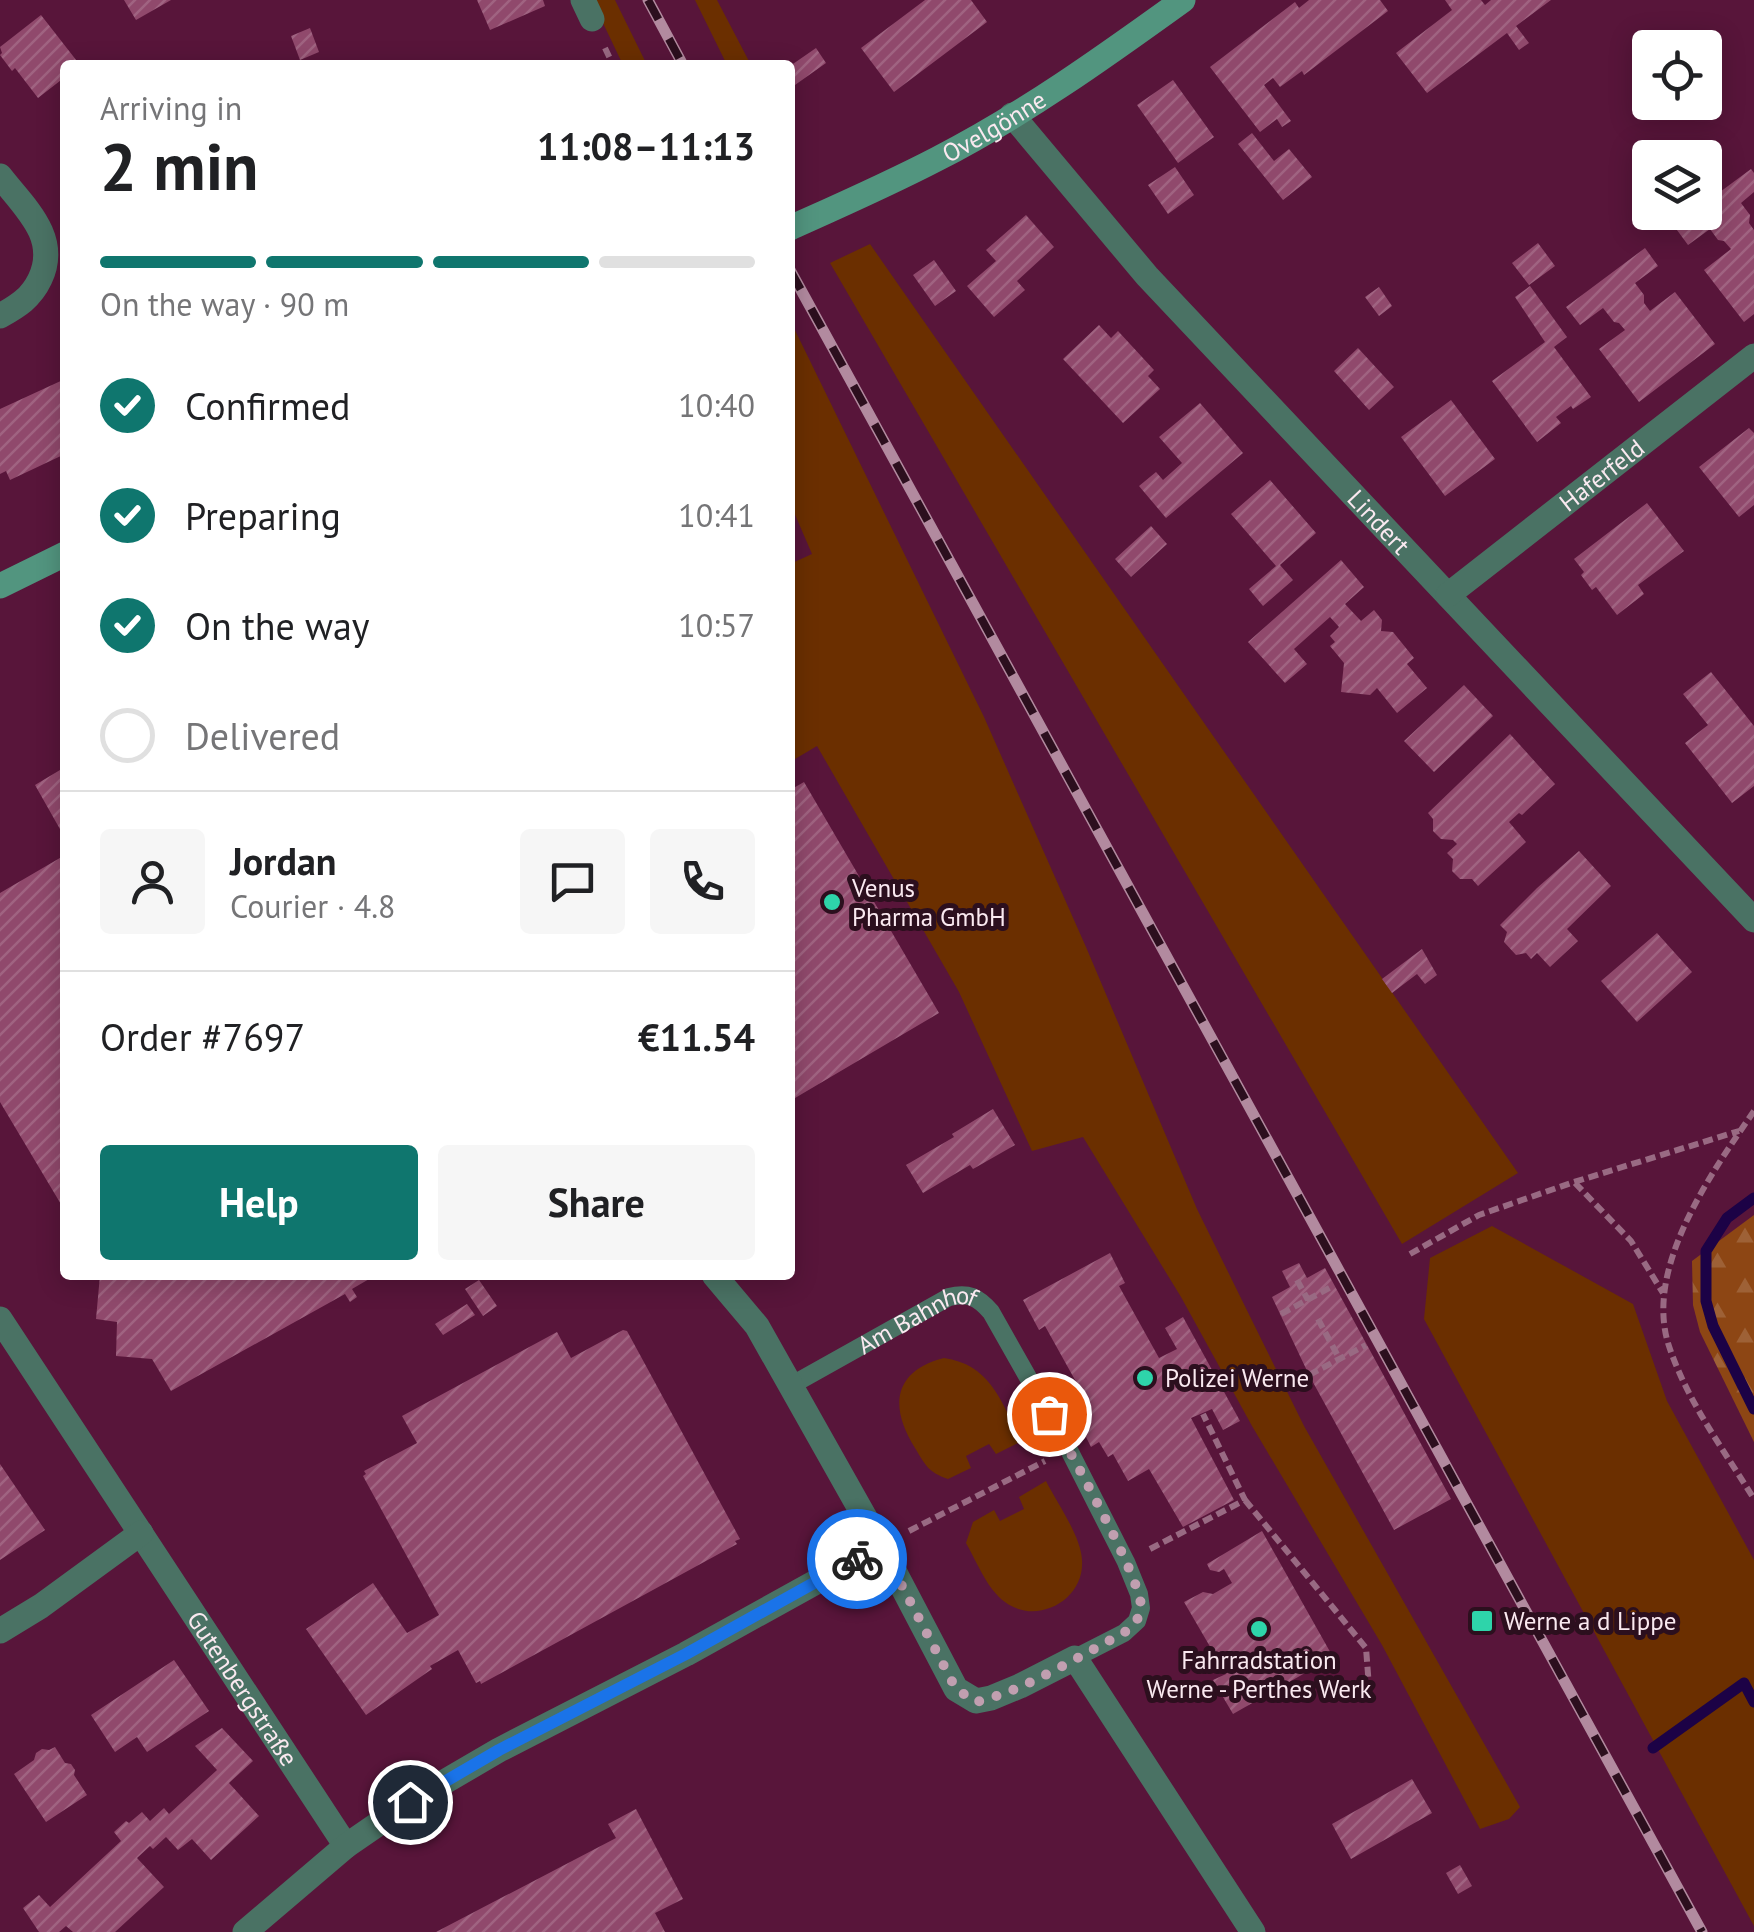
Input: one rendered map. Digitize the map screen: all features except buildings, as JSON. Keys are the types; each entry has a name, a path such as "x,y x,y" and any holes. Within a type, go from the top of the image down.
{"main road":[{"name":"Ovelgönne","path":"795,226 939,158 1012,116 1183,0"},
{"path":"0,586 60,556"}],"street":[{"name":"Lindert","path":"1012,116 1147,276 1754,920"},
{"path":"0,176 40,230 47,257 30,296 0,316"},
{"name":"Haferfeld","path":"1448,595 1754,356"},
{"name":"Am Bahnhof","path":"718,1280 757,1326 956,1689 976,1702 1075,1658"},
{"name":"Gutenbergstraße","path":"0,1319 346,1846"},
{"path":"0,1631 141,1534"},
{"path":"245,1932 346,1846 410,1802 499,1750 686,1654 881,1546"},
{"path":"1075,1658 1253,1932"}],"lane":[{"name":"Am Bahnhof","path":"790,1386 950,1298 974,1296 991,1312 1068,1448 1139,1594 1141,1608 1137,1621 1124,1633 1075,1658"}],"path":[{"path":"1754,1111 1704,1188 1675,1249 1662,1293 1667,1340 1687,1390 1754,1499"},
{"path":"1410,1254 1479,1215 1740,1131"},
{"path":"1574,1182 1631,1241 1662,1293"},
{"path":"1297,1280 1308,1300"},
{"path":"1281,1314 1333,1286"},
{"path":"1318,1319 1339,1358"},
{"path":"1309,1375 1366,1344"},
{"path":"1203,1414 1245,1500 1366,1648 1369,1686"},
{"path":"881,1546 1035,1466"},
{"path":"1126,1562 1245,1500"}],"shaded area":[{"path":"592,0 615,0 645,60 621,60"},
{"path":"695,0 717,0 748,60 725,60"},
{"path":"870,244 1518,1173 1402,1244 830,263"},
{"path":"795,330 984,717 1197,1209 1304,1426 1520,1807 1509,1819 1480,1829 1382,1645 1252,1426 1181,1297 1083,1137 1032,1151 959,992 817,746 795,759 795,562 812,554 795,515"},
{"path":"1492,1226 1633,1304 1667,1401 1754,1560 1754,1926 1424,1319 1430,1258"},
{"path":"944,1358 960,1362 984,1377 1022,1441 996,1454 989,1444 966,1456 971,1468 948,1479 932,1471 922,1459 907,1433 899,1405 906,1381 914,1372"},
{"path":"1046,1481 1078,1541 1081,1574 1076,1587 1057,1605 1044,1610 1018,1609 999,1597 966,1543 973,1522 994,1510 1000,1521 1024,1509 1019,1497"}],"green space":[{"path":"1754,1215 1754,1442 1700,1332 1693,1305 1692,1261"}],"waterway":[{"path":"1754,1198 1727,1218 1706,1251 1706,1301 1713,1326 1754,1409"},
{"path":"1653,1748 1744,1683 1754,1702"}],"railway":[{"path":"648,0 680,60"},
{"path":"795,279 1702,1932"}],"way so far":[{"path":"857,1559 881,1546 956,1689 976,1702 1020,1686 1124,1633 1137,1621 1141,1608 1139,1594 1049,1414"}],"place":[{"name":"Venus Pharma GmbH","path":"832,902"},
{"name":"Polizei Werne","path":"1145,1378"},
{"name":"Werne a d Lippe","path":"1482,1621"},
{"name":"Fahrradstation Werne - Perthes Werk","path":"1259,1629"}],"route":[{"path":"410,1802 499,1750 686,1654 857,1559"}]}
